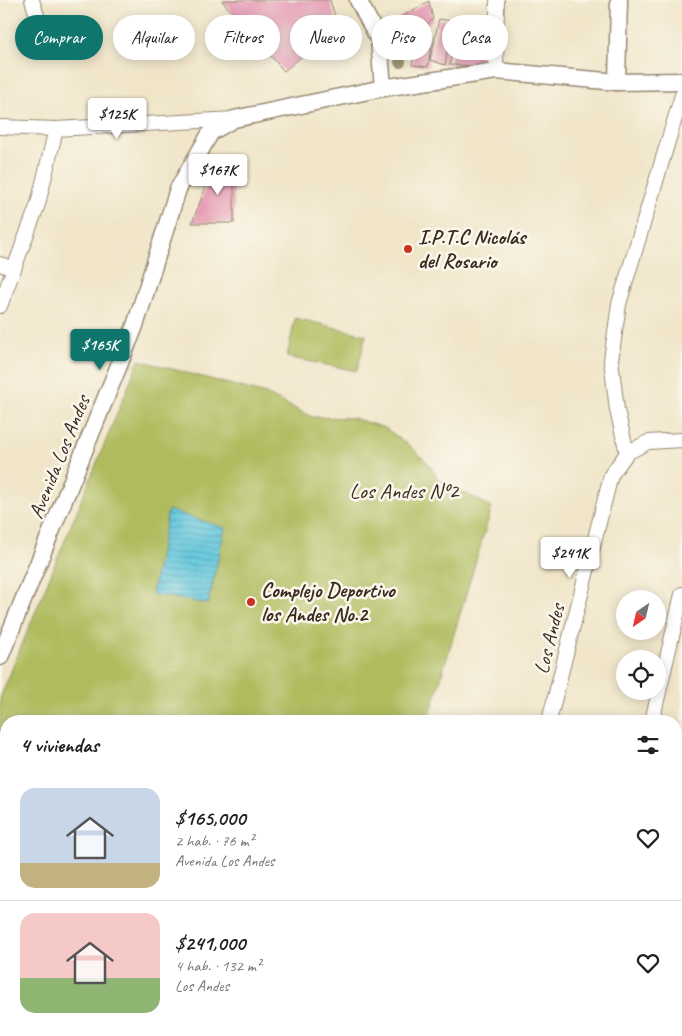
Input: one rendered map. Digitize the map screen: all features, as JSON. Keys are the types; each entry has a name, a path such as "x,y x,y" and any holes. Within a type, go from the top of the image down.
{"street":[{"path":"32,0 37,15"},
{"path":"358,0 379,40 382,88"},
{"path":"496,71 497,0"},
{"path":"617,82 620,0"},
{"name":"Avenida Los Andes","path":"0,657 136,326 178,189 211,132 234,119 382,88 496,71 617,82 682,81"},
{"path":"627,453 617,410 611,360 619,304 682,95"},
{"path":"0,127 56,129 234,119"},
{"path":"0,306 38,204 56,129"},
{"path":"0,264 14,269"},
{"name":"Los Andes","path":"551,715 611,475 627,453 648,442 682,440"},
{"path":"653,715 682,594"}],"green space":[{"path":"295,318 366,335 357,371 287,357"},
{"name":"Complejo Deportivo los Andes No.2","path":"139,360 266,394 312,417 353,418 385,428 410,446 428,463 439,480 492,507 430,715 0,715 0,698"}],"water":[{"path":"168,510 225,528 208,604 152,594"}],"building":[{"path":"330,0 334,15 290,15 290,60 298,60 284,71 274,60 280,60 280,15 234,15 222,1"},
{"path":"429,1 433,19 432,15 404,15"},
{"path":"439,19 442,19 442,60 446,60 445,65 430,60 432,60 432,51"},
{"path":"413,60 429,60 428,67 412,65"},
{"path":"451,60 482,60 481,66 450,65"},
{"path":"234,156 234,223 192,223 215,163"}],"place":[{"name":"I.P.T.C Nicolás del Rosario","path":"408,249"},
{"name":"Complejo Deportivo los Andes No.2","path":"251,602"}],"district":[{"name":"Los Andes Nº2","path":"404,491"}]}
